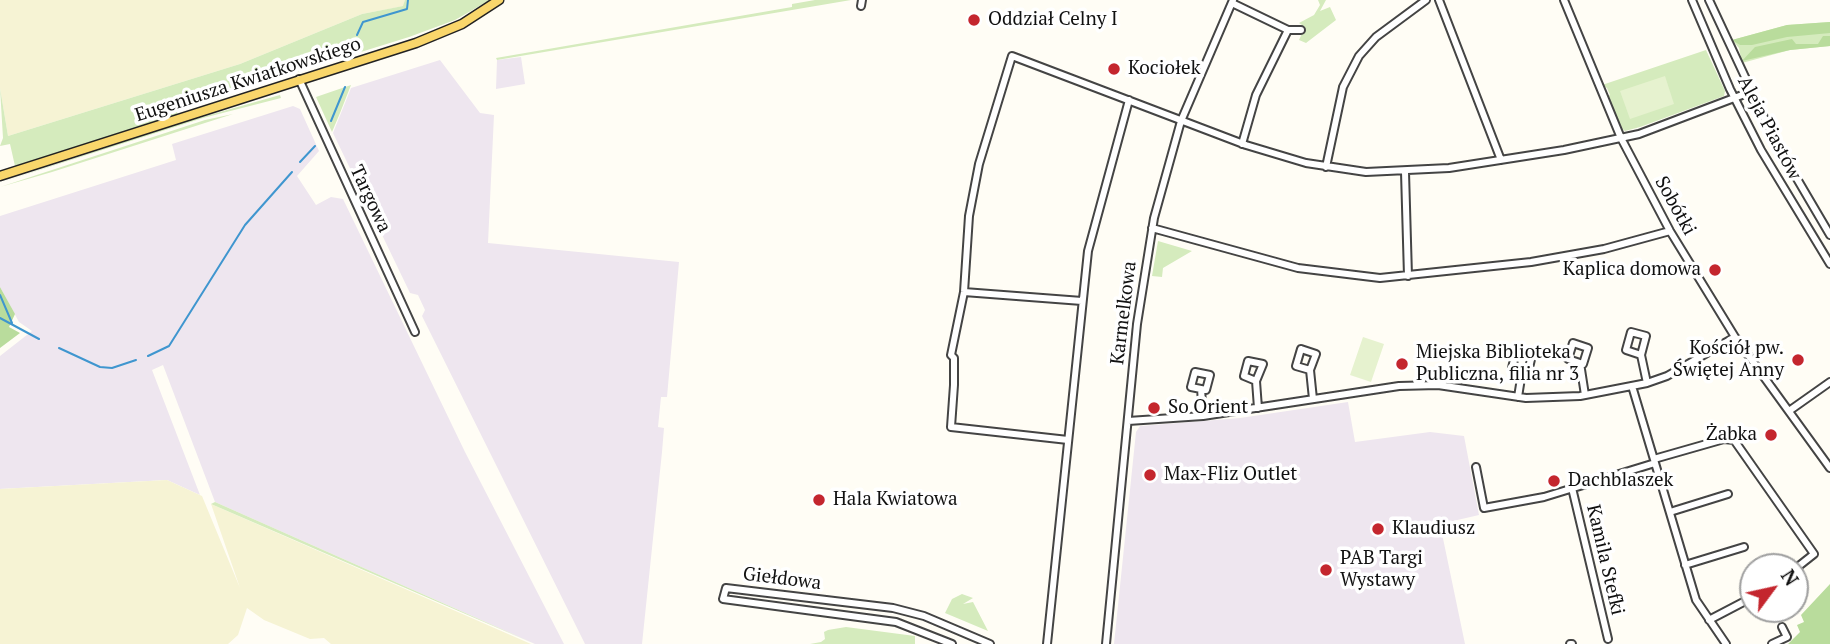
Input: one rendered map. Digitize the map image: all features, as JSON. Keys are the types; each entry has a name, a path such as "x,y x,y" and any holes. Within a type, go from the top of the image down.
{"main road":[{"name":"Eugeniusza Kwiatkowskiego","path":"0,176 432,38 462,24 499,0"}],"street":[{"path":"1326,167 1343,87 1359,56 1376,37 1426,0"},
{"path":"1439,0 1501,160"},
{"name":"Sobótki","path":"1564,0 1621,138 1670,231 1735,337 1830,468"},
{"name":"Aleja Piastów","path":"1692,0 1735,99 1787,197 1830,264"},
{"name":"Aleja Piastów","path":"1709,0 1750,92 1830,235"},
{"path":"1232,1 1288,30 1301,30"},
{"name":"Karmelkowa","path":"1106,644 1138,324 1152,228 1181,121 1232,1"},
{"path":"1242,144 1256,95 1288,30"},
{"path":"1068,440 951,427 954,358 951,355 964,292 968,216 979,164 1012,56 1242,144 1326,167 1405,172 1501,160 1621,138 1750,92"},
{"name":"Targowa","path":"299,79 415,331"},
{"path":"1047,644 1082,301 1096,213 1129,100"},
{"path":"1405,172 1408,276"},
{"path":"1152,228 1309,270 1359,277 1408,276 1559,258 1670,231"},
{"path":"964,292 1082,301"},
{"path":"1128,421 1203,416 1395,386 1438,385 1518,397 1585,395 1647,383 1686,368 1735,337"},
{"path":"1641,355 1647,383"},
{"path":"1580,363 1585,395"},
{"path":"1310,370 1313,399"},
{"path":"1518,397 1522,372"},
{"path":"1256,381 1258,408"},
{"path":"1789,411 1830,382"},
{"path":"1632,386 1696,600 1726,644"},
{"path":"1201,389 1203,416"},
{"path":"1476,467 1485,508 1544,497 1724,439 1734,440 1814,554 1809,558"},
{"name":"Kamila Stefki","path":"1572,488 1608,639"},
{"path":"1670,512 1728,494"},
{"path":"1685,565 1744,547"},
{"name":"Giełdowa","path":"952,644 896,622 723,599 726,587 892,608 937,622 990,644"},
{"path":"800,609 802,597"},
{"path":"827,612 829,600"},
{"path":"1709,620 1739,604"},
{"path":"931,635 937,622"},
{"path":"1772,644 1787,638 1782,627"}],"shaded area":[{"path":"0,0 405,0 404,6 362,14 240,64 8,136 0,88"},
{"path":"521,57 525,84 496,89 497,60"},
{"path":"440,60 480,113 494,115 488,243 679,262 667,397 661,397 658,427 664,428 642,644 585,644 422,316 425,310 418,295 410,293 333,133 351,88"},
{"path":"293,106 300,109 319,151 297,176 316,205 331,197 343,199 465,452 564,644 535,644 215,502 163,365 152,370 200,495 167,480 0,489 0,356 32,331 19,322 0,287 0,216 176,160 172,144"},
{"path":"1348,402 1355,442 1430,432 1464,436 1479,515 1440,524 1465,644 1114,644 1136,432 1140,426 1240,418"},
{"path":"167,480 202,496 240,588 211,504 531,644 331,644 324,638 310,639 264,620 247,608 238,635 228,644 0,644 0,489"}],"green space":[{"path":"405,0 490,0 455,20 409,37 184,107 177,112 178,115 15,166 10,144 0,146 3,138 0,88 8,136 240,64 362,14 403,6"},
{"path":"815,0 851,0 497,60 496,58 792,7 792,4"},
{"path":"1318,0 1326,0 1320,11 1330,7 1336,20 1306,43 1299,40 1305,27 1299,23 1314,15 1320,5"},
{"path":"1830,22 1830,46 1790,50 1742,63 1739,48 1732,40 1787,25"},
{"path":"1830,22 1830,33 1787,37 1752,45 1740,45 1732,40 1787,25"},
{"path":"1823,36 1830,36 1830,46 1790,50 1742,61 1755,47 1792,39 1796,44 1818,44"},
{"path":"1706,50 1725,91 1724,96 1640,127 1625,131 1621,128 1607,96 1610,95 1607,88 1602,85"},
{"path":"1665,76 1674,104 1630,119 1620,91"},
{"path":"351,85 340,113 332,132 316,97"},
{"path":"280,95 281,98 203,118 2,182 181,123"},
{"path":"233,114 52,172 0,187 205,120"},
{"path":"1158,241 1192,251 1163,268 1162,277 1152,276"},
{"path":"0,287 15,314 9,327 20,333 0,348"},
{"path":"1363,337 1384,344 1371,382 1350,375"},
{"path":"215,502 535,644 211,504"},
{"path":"1830,584 1830,644 1788,644 1800,632 1797,625 1809,623 1809,606"},
{"path":"962,594 973,598 963,604 973,602 988,631 945,613 952,599"},
{"path":"846,627 915,636 915,644 810,644 825,639 824,632 828,630"}],"waterway":[{"path":"357,35 363,22 407,9 408,0"},
{"path":"331,121 345,87"},
{"path":"300,162 315,146"},
{"path":"148,356 169,346 245,225 292,172"},
{"path":"0,295 12,323"},
{"path":"0,318 39,339"},
{"path":"59,348 100,367 112,368 136,360"}],"place":[{"name":"Oddział Celny I","path":"974,20"},
{"name":"Kociołek","path":"1114,69"},
{"name":"Kaplica domowa","path":"1715,270"},
{"name":"Kościół pw. Świętej Anny","path":"1798,360"},
{"name":"Miejska Biblioteka Publiczna, filia nr 3","path":"1402,364"},
{"name":"So Orient","path":"1154,408"},
{"name":"Żabka","path":"1771,435"},
{"name":"Max-Fliz Outlet","path":"1150,475"},
{"name":"Dachblaszek","path":"1554,481"},
{"name":"Hala Kwiatowa","path":"819,500"},
{"name":"Klaudiusz","path":"1378,529"},
{"name":"PAB Targi Wystawy","path":"1326,570"}]}
